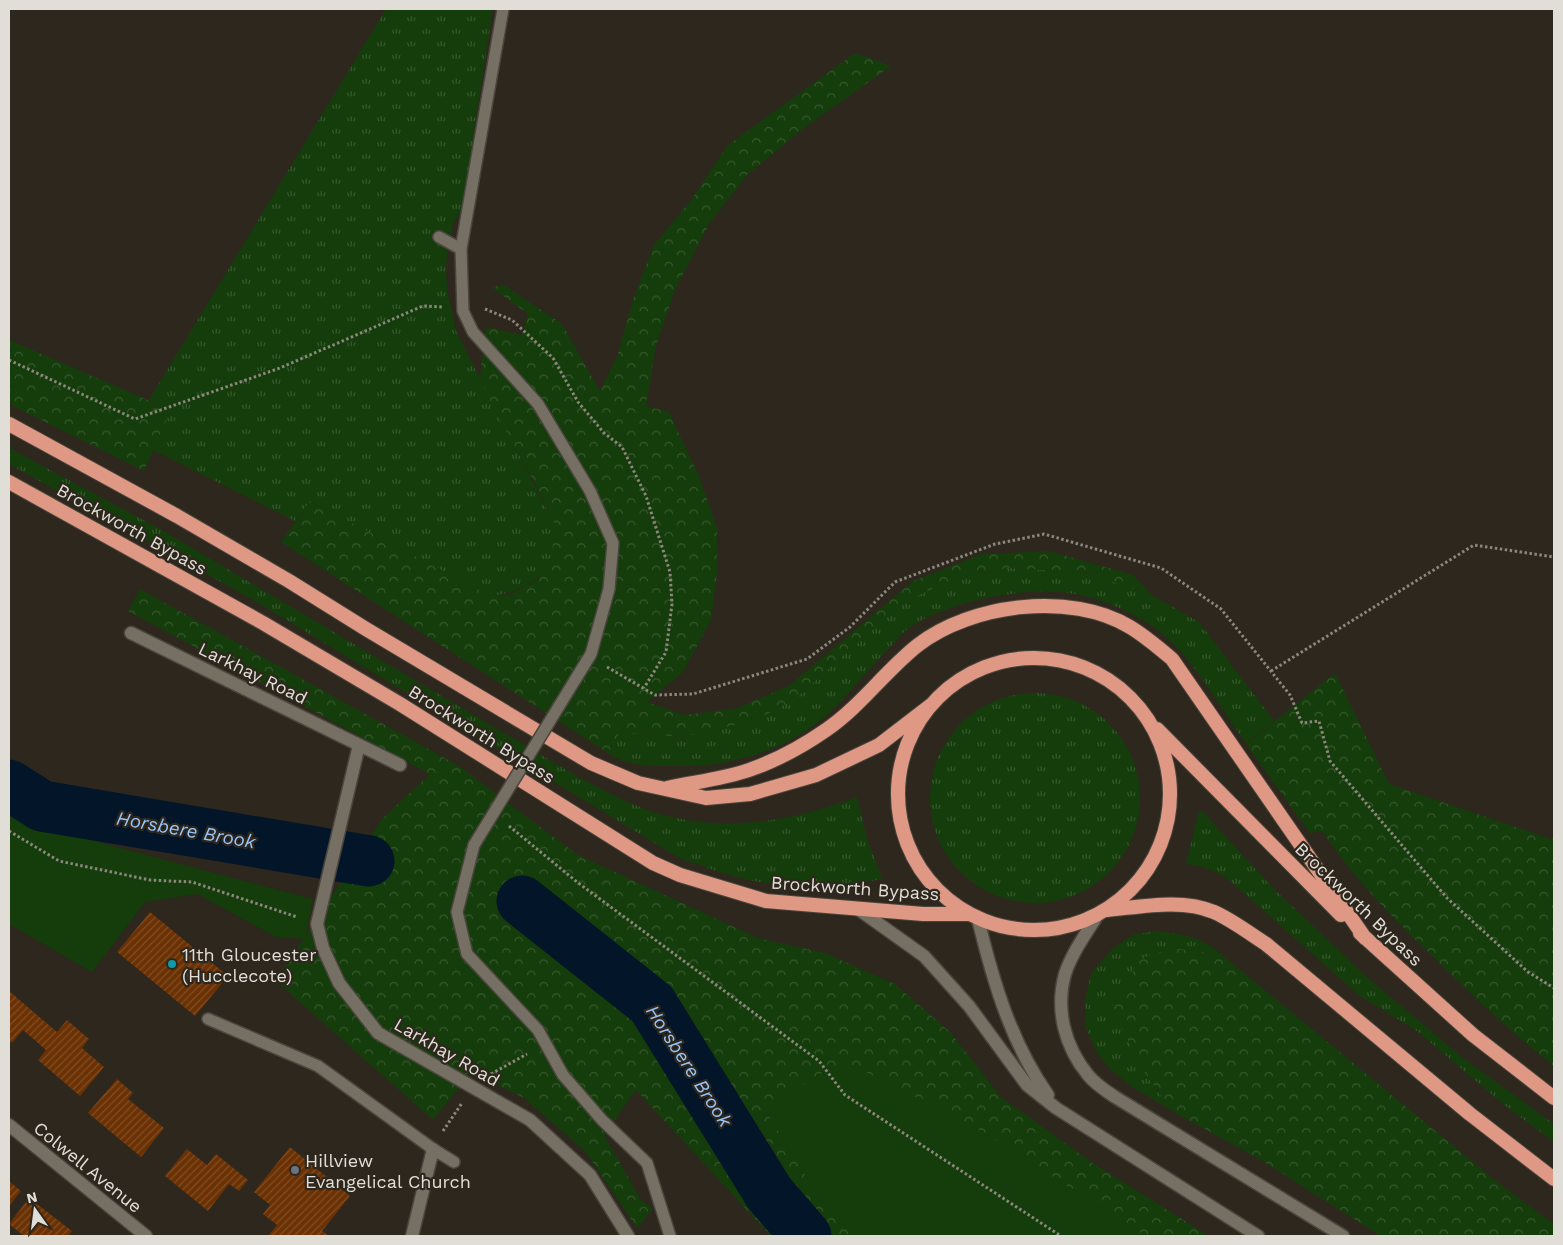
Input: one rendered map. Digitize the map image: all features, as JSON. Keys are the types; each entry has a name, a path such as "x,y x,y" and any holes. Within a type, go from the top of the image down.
{"highway":[{"name":"Brockworth Bypass","path":"9,424 186,520 590,762 613,774 661,790 706,798 726,797 750,794 816,775 879,744 931,705"},
{"name":"Brockworth Bypass","path":"9,482 263,623 400,704 654,863 680,875 766,901 973,917"},
{"path":"661,790 748,771 799,746 826,730 850,712 918,644 941,630 968,618 1026,607 1076,609 1104,616 1129,626 1172,659 1365,938"},
{"path":"1102,913 1139,882 1161,846 1171,805 1168,763 1152,723 1136,702 1117,685 1095,672 1071,663 1046,658 1020,658 995,664 971,673 950,687 931,705 909,739 898,778 900,819 912,857 936,890 973,917 1007,928 1037,931 1068,927 1102,913 1175,905 1193,906 1213,911 1266,944 1470,1114 1554,1179"},
{"name":"Brockworth Bypass","path":"1152,723 1273,848 1365,938 1473,1035 1554,1098"}],"street":[{"name":"Larkhay Road","path":"131,633 400,765"},
{"name":"Larkhay Road","path":"359,746 317,924 323,948 339,983 378,1033 530,1120 590,1175 628,1236"},
{"path":"858,909 924,956 969,1006 1027,1085 1056,1108 1258,1236"},
{"path":"1102,913 1074,953 1065,974 1061,995 1061,1018 1066,1036 1089,1076 1115,1097 1343,1236"},
{"path":"973,917 1017,1042 1030,1070 1056,1108"},
{"name":"Colwell Avenue","path":"9,1125 137,1234"},
{"path":"412,1236 433,1149"}],"lane":[{"path":"504,9 461,250 463,311 474,332 538,404 590,491 614,543 609,589 591,654 474,844 457,912 467,954 538,1030 563,1076 602,1120 647,1163 670,1236"},
{"path":"439,237 461,250"},
{"path":"208,1019 318,1066 454,1162"}],"path":[{"path":"9,360 135,419 280,368 423,306 463,311 480,307 512,320 553,358 578,402 604,433 622,447 646,496 670,572 672,604 666,652 644,688"},
{"path":"591,654 604,665 655,695 694,694 807,659 850,627 895,582 995,544 1044,534 1161,568 1222,609 1290,694 1302,723 1319,721 1330,761 1447,898 1528,972 1554,988"},
{"path":"1271,671 1474,545 1554,558"},
{"path":"493,813 577,882 819,1061 845,1095 1061,1236"},
{"path":"9,831 59,861 150,880 192,882 317,924"},
{"path":"433,1149 473,1086 546,1044"}],"green space":[{"path":"386,9 493,9 462,209 453,224 446,265 447,290 456,331 556,527 552,554 539,577 517,590 500,595 491,596 310,501 295,521 153,450 171,410 149,400"},
{"path":"855,53 891,66 800,131 747,175 709,224 675,290 656,346 646,406 669,412 699,476 717,528 717,573 711,620 683,672 647,702 685,715 738,708 790,685 913,581 982,554 1049,551 1133,575 1152,595 1083,572 1008,568 956,579 920,594 893,611 795,699 756,720 683,737 620,732 608,753 281,542 310,501 491,596 512,594 535,581 550,562 556,527 535,483 494,409 480,377 486,327 522,335 528,314 491,287 504,285 562,324 600,391 617,356 634,297 654,245 691,200 728,145"},
{"path":"9,340 171,410 144,471 9,404"},
{"path":"9,448 160,529 580,778 642,808 688,820 738,823 786,818 857,797 867,838 882,879 845,884 788,885 732,876 681,859 255,601 9,464"},
{"path":"1008,568 1083,572 1152,595 1199,622 1274,721 1246,743 1206,684 1183,655 1159,631 1133,614 1114,605 1064,592 1017,593 968,602 945,610 907,629 825,717 788,741 768,750 725,762 682,766 634,764 608,753 620,732 683,737 756,720 893,611 920,594 956,579"},
{"path":"140,589 459,766 578,855 758,938 825,953 895,984 950,1032 1001,1097 1091,1162 1209,1236 1092,1236 831,1068 783,1101 811,1184 854,1236 771,1236 636,1090 604,1135 641,1200 653,1209 637,1228 585,1151 524,1098 472,1072 433,1120 276,981 382,819 430,774 128,611"},
{"path":"1335,673 1389,784 1554,840 1554,1066 1486,1008 1395,919 1357,877 1322,831 1310,833 1246,744"},
{"path":"1035,693 1055,695 1075,701 1093,711 1109,724 1122,740 1132,758 1138,778 1140,798 1138,818 1132,838 1122,856 1109,872 1093,885 1075,895 1055,901 1035,903 1015,901 995,895 977,885 961,872 948,856 938,838 932,818 930,798 932,778 938,758 948,740 961,724 977,711 995,701 1015,695"},
{"path":"9,800 60,832 313,899 305,939 276,937 197,894 145,902 92,972 9,924"},
{"path":"1199,811 1203,812 1274,889 1369,979 1463,1058 1554,1124 1554,1142 1503,1104 1417,1031 1360,996 1224,876 1203,867 1186,864"},
{"path":"1156,931 1183,935 1199,940 1221,954 1171,948 1145,1073 1174,1112 1131,1086 1111,1070 1097,1053 1086,1028 1085,1001 1091,974 1112,949 1132,935"},
{"path":"1171,948 1221,954 1497,1182 1554,1224 1554,1236 1381,1236 1261,1160 1174,1112 1145,1073 1111,1008 1140,959"},
{"path":"848,1063 973,1126 1146,1236 854,1236 811,1184 768,1115 815,1077"}],"building":[{"name":"11th Gloucester (Hucclecote)","path":"150,912 228,976 195,1016 117,952"},
{"path":"9,991 57,1032 67,1020 89,1039 82,1048 104,1067 80,1096 38,1060 46,1050 23,1030 12,1043 9,1040"},
{"path":"117,1079 133,1093 128,1099 164,1128 141,1157 88,1113"},
{"name":"Hillview Evangelical Church","path":"290,1147 350,1196 322,1231 329,1236 268,1236 277,1225 263,1214 270,1205 254,1192"},
{"path":"187,1149 207,1165 216,1154 248,1180 239,1191 229,1184 208,1211 165,1176"},
{"path":"9,1181 21,1191 9,1206"},
{"path":"29,1198 72,1231 68,1236 24,1236 9,1224"}],"waterway":[{"name":"Horsbere Brook","path":"9,785 42,806 369,861"},
{"name":"Horsbere Brook","path":"522,901 652,1004 769,1193 806,1236"}],"place":[{"name":"11th Gloucester (Hucclecote)","path":"172,964"},
{"name":"Hillview Evangelical Church","path":"295,1170"}]}
